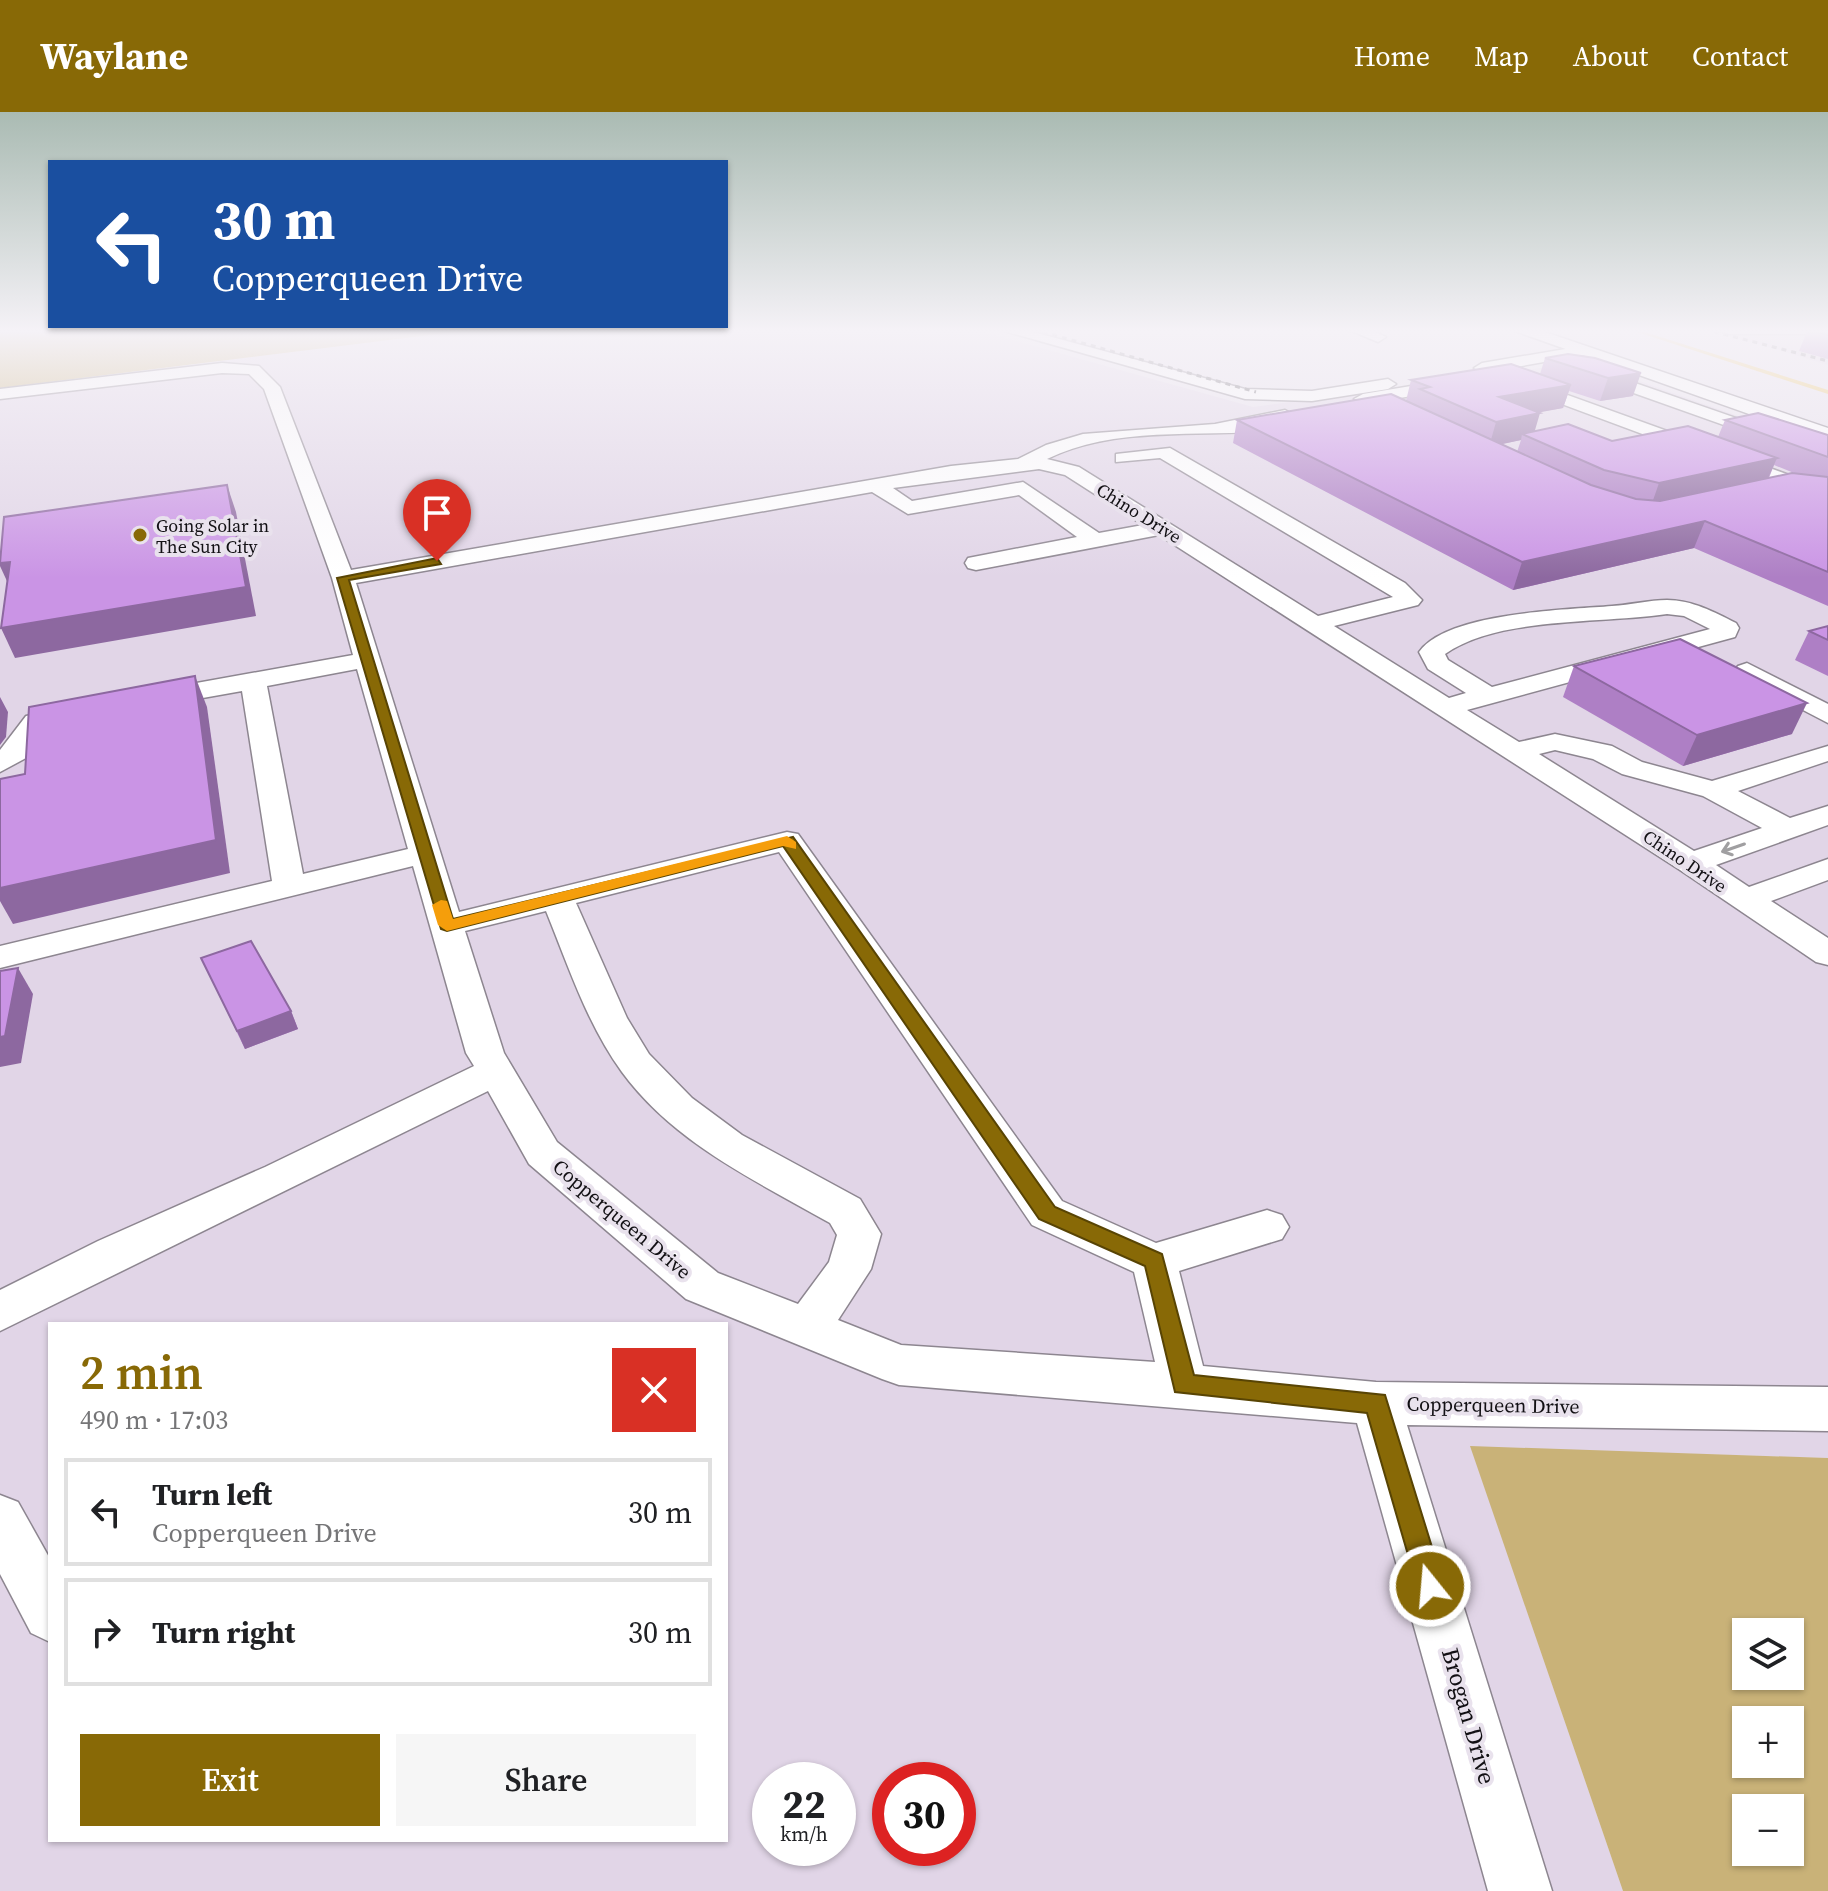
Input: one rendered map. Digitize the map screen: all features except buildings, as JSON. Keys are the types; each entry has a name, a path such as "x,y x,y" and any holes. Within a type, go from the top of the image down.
{"main road":[{"path":"1761,412 1828,435"}],"street":[{"name":"Copperqueen Drive","path":"281,412 343,578 485,1053 543,1153 702,1286 899,1365 1184,1385 1376,1403 1828,1409"},
{"path":"1214,430 1308,412"},
{"path":"1348,415 1362,412"},
{"path":"1392,412 1591,504 1628,516 1650,518 1781,489 1828,496"},
{"path":"1605,412 1828,496"},
{"path":"1704,412 1828,456"},
{"path":"1021,465 1042,451 1162,430 1250,430 1306,422"},
{"path":"1592,433 1637,423"},
{"path":"1488,456 1517,450"},
{"path":"1058,468 1163,452 1397,588 1410,600 1315,624"},
{"name":"Chino Drive","path":"343,578 951,472 1039,463 1072,471 1691,863 1828,954"},
{"path":"876,485 908,508 1023,488 1095,540"},
{"path":"976,563 1164,528"},
{"path":"1446,707 1489,696 1726,632 1727,628 1690,610 1667,607 1525,623 1454,636 1440,643 1432,652 1437,664 1489,696"},
{"path":"125,705 367,660"},
{"path":"1747,671 1828,715"},
{"path":"253,680 289,888"},
{"path":"0,763 16,752 36,722 95,710"},
{"path":"1515,751 1555,742 1602,752 1632,768 1713,790 1787,829"},
{"path":"1713,790 1824,753"},
{"path":"1574,789 1632,768"},
{"path":"1691,863 1828,815"},
{"path":"447,925 787,841 1047,1213 1154,1261 1267,1227"},
{"path":"0,957 425,854"},
{"path":"1744,900 1828,869"},
{"path":"557,898 609,1018 636,1063 678,1108 728,1146 845,1211 859,1234 849,1269 807,1328"},
{"path":"0,1312 113,1253 280,1178 496,1071"},
{"path":"1154,1261 1184,1385"},
{"name":"Brogan Drive","path":"1376,1403 1520,1891"},
{"path":"0,1520 48,1610"}],"shaded area":[{"path":"0,412 1727,412 1828,448 1828,1458 1471,1447 1623,1891 0,1891"},
{"path":"1470,1446 1828,1458 1828,1891 1623,1891"}],"slow traffic":[{"path":"441,905 447,925 787,841 791,846"}],"place":[{"name":"Going Solar in The Sun City","path":"140,535"}],"route":[{"path":"437,561 343,578 447,925 787,841 1047,1213 1154,1261 1184,1385 1376,1403 1430,1586"}]}
